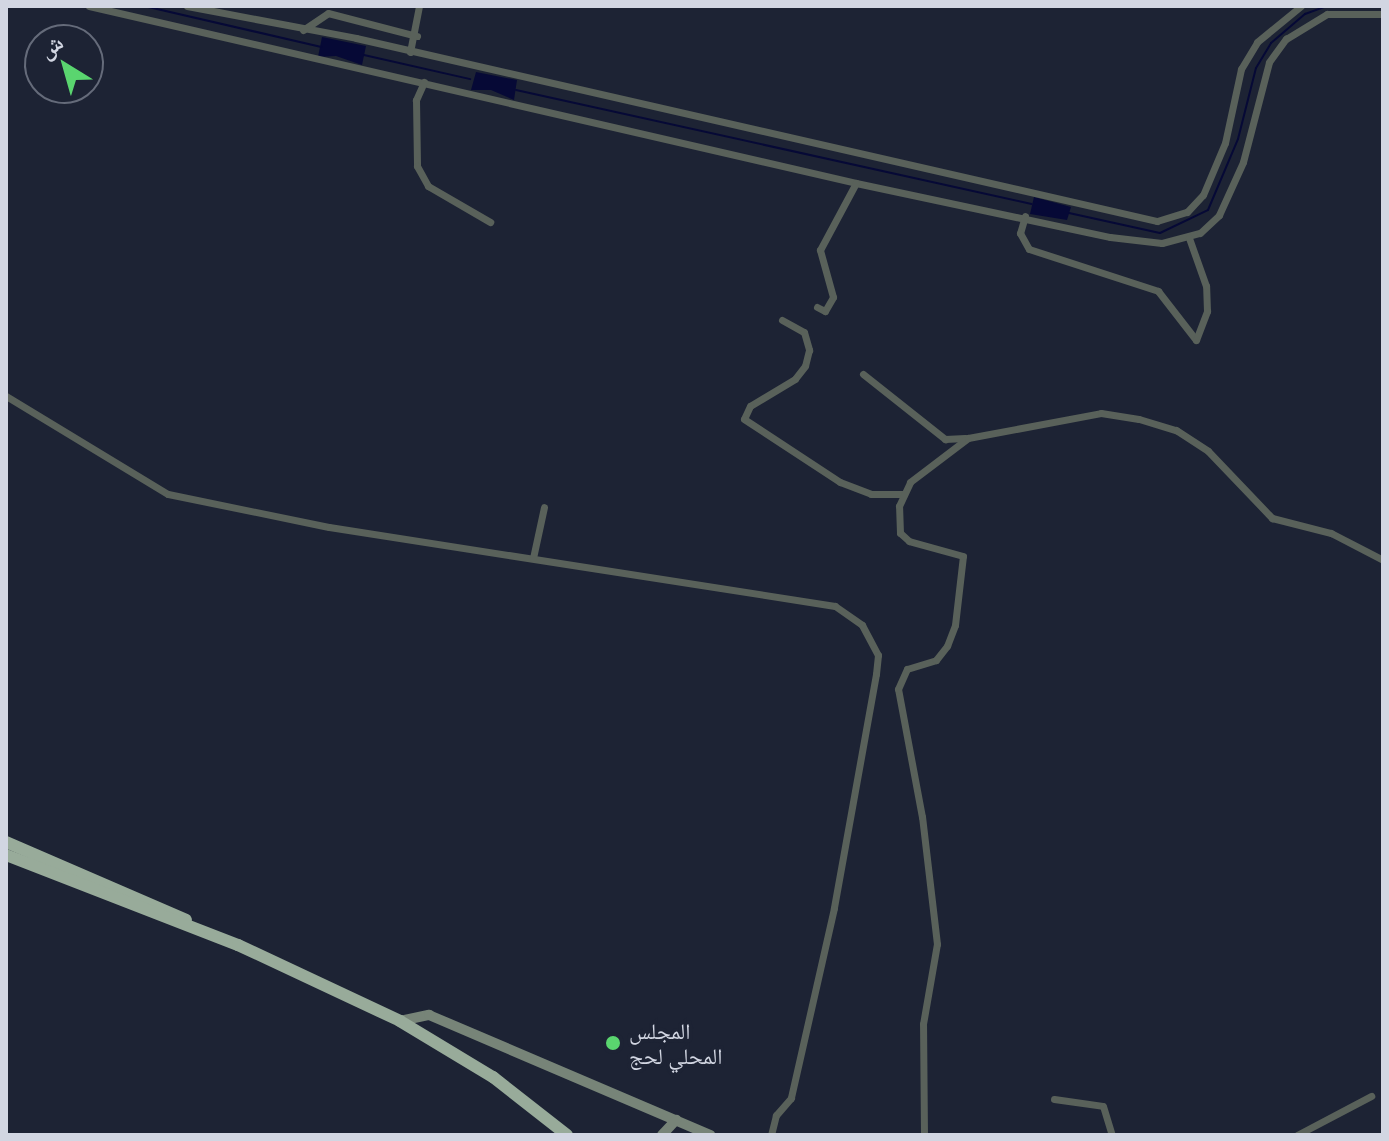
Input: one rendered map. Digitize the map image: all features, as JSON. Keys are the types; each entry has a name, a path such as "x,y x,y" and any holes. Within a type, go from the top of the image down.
{"highway":[{"path":"6,842 400,1021 493,1077 567,1135"},
{"path":"6,855 155,917 210,934"}],"main road":[{"path":"400,1021 429,1015 710,1135"},
{"path":"662,1135 676,1120"}],"street":[{"path":"89,6 856,183 1025,216 1110,237 1162,243 1189,238 1219,215 1229,195 1269,62 1286,39 1327,14 1383,14"},
{"path":"187,6 410,52 1157,221 1187,212 1203,195 1225,143 1241,69 1257,42 1301,6"},
{"path":"410,52 417,36 419,6"},
{"path":"303,30 328,13 417,36"},
{"path":"424,82 416,100 417,166 428,186 490,222"},
{"path":"817,307 825,311 833,297 820,250 856,183"},
{"path":"1025,216 1020,233 1029,249 1158,291 1196,340 1207,311 1206,286 1189,238"},
{"path":"782,320 804,332 809,350 805,366 795,379 750,406 744,419 840,482 871,494 904,494"},
{"path":"863,374 945,439 968,438 1101,413 1164,426 1208,451 1272,518 1331,533 1383,560"},
{"path":"6,396 168,494 329,527 835,606 862,625 878,655 834,908 791,1098 776,1115 771,1135"},
{"path":"924,1135 923,1024 937,944 922,817 898,689 907,669 936,660 947,646 955,625 963,556 909,541 900,533 899,506 910,482 968,438"},
{"path":"533,558 544,507"},
{"path":"1297,1135 1371,1096"},
{"path":"1054,1099 1103,1106 1112,1135"}],"shaded area":[{"path":"322,37 366,46 362,65 336,56 318,57"},
{"path":"476,72 517,80 514,100 491,90 471,90"},
{"path":"1034,197 1071,207 1067,220 1030,214"}],"waterway":[{"path":"144,6 321,47"},
{"path":"1069,213 1160,233 1208,210 1238,139 1256,68 1271,43 1305,14 1327,6"},
{"path":"364,55 470,79"},
{"path":"516,90 1032,204"}],"place":[{"name":"المجلس المحلي لحج","path":"613,1043"}]}
